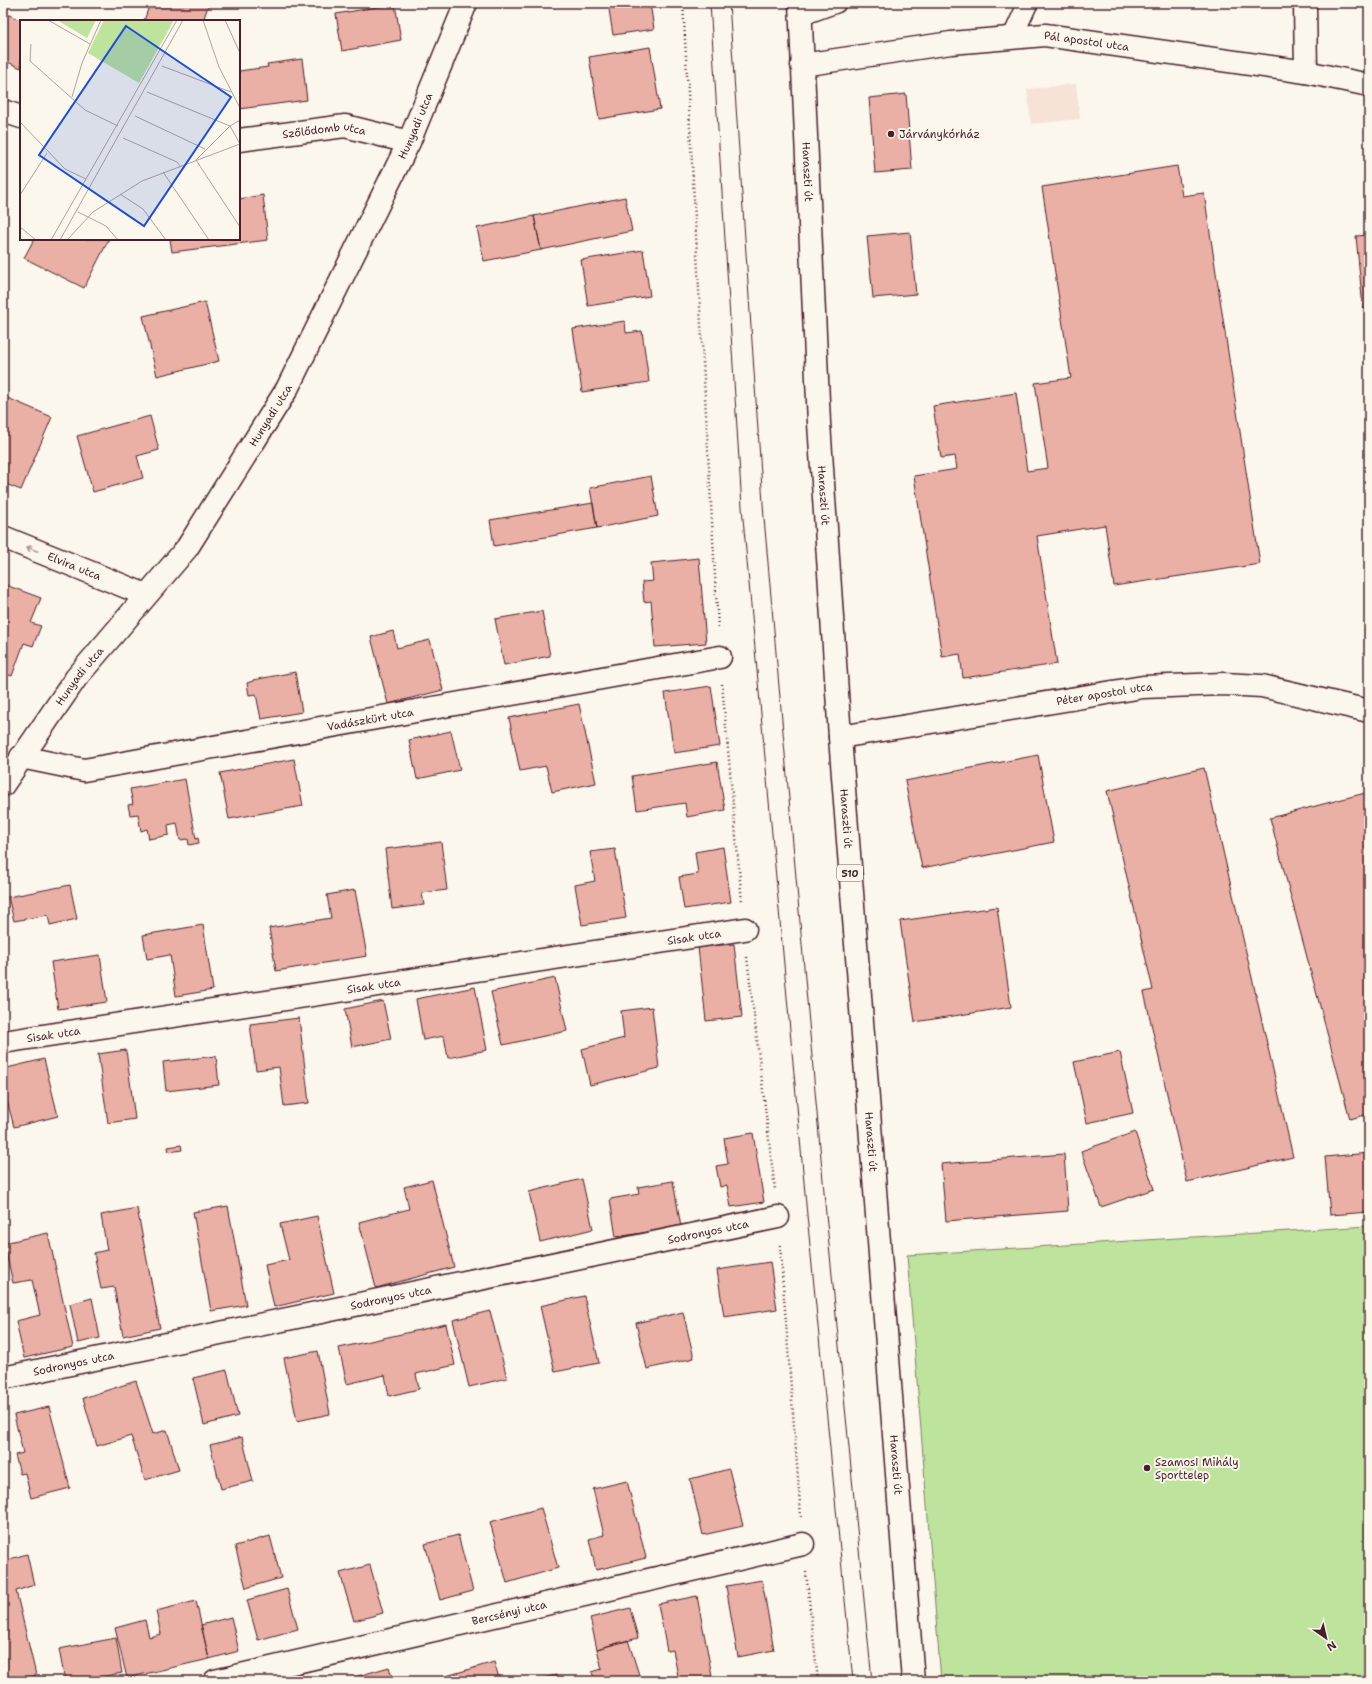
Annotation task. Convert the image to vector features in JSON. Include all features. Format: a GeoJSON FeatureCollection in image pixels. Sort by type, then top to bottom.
{"type":"FeatureCollection","features":[{"type":"Feature","properties":{"kind":"street","name":"Hunyadi utca"},"geometry":{"type":"LineString","coordinates":[[3,785],[76,678],[187,548],[287,389],[409,142],[466,3]]}},
{"type":"Feature","properties":{"kind":"street"},"geometry":{"type":"LineString","coordinates":[[1305,3],[1306,72]]}},
{"type":"Feature","properties":{"kind":"street","name":"Haraszti út"},"geometry":{"type":"LineString","coordinates":[[800,10],[819,423],[840,737],[913,1681]]}},
{"type":"Feature","properties":{"kind":"street","name":"Pál apostol utca"},"geometry":{"type":"LineString","coordinates":[[802,64],[951,43],[1045,35],[1306,72],[1369,85]]}},
{"type":"Feature","properties":{"kind":"street"},"geometry":{"type":"LineString","coordinates":[[3,111],[20,116]]}},
{"type":"Feature","properties":{"kind":"street","name":"Szőlődomb utca"},"geometry":{"type":"LineString","coordinates":[[240,140],[345,126],[409,142]]}},
{"type":"Feature","properties":{"kind":"street","name":"Elvira utca"},"geometry":{"type":"LineString","coordinates":[[3,537],[146,595]]}},
{"type":"Feature","properties":{"kind":"street","name":"Vadászkürt utca"},"geometry":{"type":"LineString","coordinates":[[21,757],[84,770],[720,657]]}},
{"type":"Feature","properties":{"kind":"street","name":"Péter apostol utca"},"geometry":{"type":"LineString","coordinates":[[840,737],[1144,687],[1223,684],[1262,686],[1369,711]]}},
{"type":"Feature","properties":{"kind":"street","name":"Sisak utca"},"geometry":{"type":"LineString","coordinates":[[3,1042],[744,929]]}},
{"type":"Feature","properties":{"kind":"street","name":"Sodronyos utca"},"geometry":{"type":"LineString","coordinates":[[3,1378],[778,1217]]}},
{"type":"Feature","properties":{"kind":"street","name":"Bercsényi utca"},"geometry":{"type":"LineString","coordinates":[[215,1681],[803,1544]]}},
{"type":"Feature","properties":{"kind":"lane"},"geometry":{"type":"LineString","coordinates":[[800,10],[836,3]]}},
{"type":"Feature","properties":{"kind":"lane"},"geometry":{"type":"LineString","coordinates":[[1012,38],[1028,3]]}},
{"type":"Feature","properties":{"kind":"path"},"geometry":{"type":"LineString","coordinates":[[683,3],[720,657],[744,929],[778,1217],[803,1544],[818,1681]]}},
{"type":"Feature","properties":{"kind":"shaded area"},"geometry":{"type":"Polygon","coordinates":[[[1076,84],[1080,119],[1031,124],[1027,89],[1076,84]]]}},
{"type":"Feature","properties":{"kind":"green space","name":"Szamosi Mihály Sporttelep"},"geometry":{"type":"Polygon","coordinates":[[[1369,1226],[1369,1681],[941,1681],[907,1255],[1369,1226]]]}},
{"type":"Feature","properties":{"kind":"building"},"geometry":{"type":"Polygon","coordinates":[[[150,3],[209,3],[203,20],[144,20],[150,3]]]}},
{"type":"Feature","properties":{"kind":"building"},"geometry":{"type":"Polygon","coordinates":[[[264,3],[285,3],[265,7],[264,3]]]}},
{"type":"Feature","properties":{"kind":"building"},"geometry":{"type":"Polygon","coordinates":[[[608,3],[650,3],[654,29],[613,35],[608,3]]]}},
{"type":"Feature","properties":{"kind":"building"},"geometry":{"type":"Polygon","coordinates":[[[395,4],[401,40],[342,51],[336,14],[395,4]]]}},
{"type":"Feature","properties":{"kind":"building"},"geometry":{"type":"Polygon","coordinates":[[[7,14],[20,20],[20,68],[3,60],[3,24],[7,14]]]}},
{"type":"Feature","properties":{"kind":"building"},"geometry":{"type":"Polygon","coordinates":[[[650,47],[660,109],[599,119],[589,57],[650,47]]]}},
{"type":"Feature","properties":{"kind":"building"},"geometry":{"type":"Polygon","coordinates":[[[302,59],[307,100],[240,109],[240,71],[268,67],[267,64],[302,59]]]}},
{"type":"Feature","properties":{"kind":"building","name":"Járványkórház"},"geometry":{"type":"Polygon","coordinates":[[[906,94],[912,170],[875,173],[869,98],[906,94]]]}},
{"type":"Feature","properties":{"kind":"building"},"geometry":{"type":"Polygon","coordinates":[[[1177,166],[1182,196],[1204,193],[1260,564],[1114,586],[1105,525],[1037,536],[1057,664],[963,678],[960,654],[942,657],[914,476],[957,469],[955,456],[941,458],[933,406],[1016,393],[1027,471],[1048,468],[1035,383],[1071,378],[1042,187],[1177,166]]]}},
{"type":"Feature","properties":{"kind":"building"},"geometry":{"type":"Polygon","coordinates":[[[263,195],[268,240],[172,252],[170,240],[240,240],[240,199],[263,195]]]}},
{"type":"Feature","properties":{"kind":"building"},"geometry":{"type":"Polygon","coordinates":[[[625,197],[632,231],[541,250],[534,216],[625,197]]]}},
{"type":"Feature","properties":{"kind":"building"},"geometry":{"type":"Polygon","coordinates":[[[534,216],[541,250],[484,261],[477,228],[534,216]]]}},
{"type":"Feature","properties":{"kind":"building"},"geometry":{"type":"Polygon","coordinates":[[[910,232],[916,294],[873,298],[867,236],[910,232]]]}},
{"type":"Feature","properties":{"kind":"building"},"geometry":{"type":"Polygon","coordinates":[[[1369,235],[1369,308],[1363,308],[1356,236],[1369,235]]]}},
{"type":"Feature","properties":{"kind":"building"},"geometry":{"type":"Polygon","coordinates":[[[33,240],[108,240],[84,288],[24,258],[33,240]]]}},
{"type":"Feature","properties":{"kind":"building"},"geometry":{"type":"Polygon","coordinates":[[[643,250],[650,296],[588,306],[581,260],[643,250]]]}},
{"type":"Feature","properties":{"kind":"building"},"geometry":{"type":"Polygon","coordinates":[[[205,302],[219,361],[157,376],[143,316],[205,302]]]}},
{"type":"Feature","properties":{"kind":"building"},"geometry":{"type":"Polygon","coordinates":[[[625,321],[626,333],[642,331],[649,382],[582,392],[573,329],[625,321]]]}},
{"type":"Feature","properties":{"kind":"building"},"geometry":{"type":"Polygon","coordinates":[[[3,396],[52,417],[21,490],[3,483],[3,396]]]}},
{"type":"Feature","properties":{"kind":"building"},"geometry":{"type":"Polygon","coordinates":[[[150,416],[159,450],[137,456],[143,478],[93,492],[77,436],[150,416]]]}},
{"type":"Feature","properties":{"kind":"building"},"geometry":{"type":"Polygon","coordinates":[[[651,476],[658,516],[597,528],[590,488],[651,476]]]}},
{"type":"Feature","properties":{"kind":"building"},"geometry":{"type":"Polygon","coordinates":[[[593,503],[597,528],[494,546],[490,520],[593,503]]]}},
{"type":"Feature","properties":{"kind":"building"},"geometry":{"type":"Polygon","coordinates":[[[699,558],[706,643],[655,647],[651,601],[644,602],[642,582],[653,581],[651,563],[699,558]]]}},
{"type":"Feature","properties":{"kind":"building"},"geometry":{"type":"Polygon","coordinates":[[[3,584],[41,598],[31,623],[41,626],[33,646],[24,643],[12,676],[3,673],[3,584]]]}},
{"type":"Feature","properties":{"kind":"building"},"geometry":{"type":"Polygon","coordinates":[[[542,611],[550,656],[504,665],[495,619],[542,611]]]}},
{"type":"Feature","properties":{"kind":"building"},"geometry":{"type":"Polygon","coordinates":[[[393,631],[397,648],[430,640],[443,690],[388,704],[371,637],[393,631]]]}},
{"type":"Feature","properties":{"kind":"building"},"geometry":{"type":"Polygon","coordinates":[[[295,672],[302,712],[261,719],[256,694],[249,695],[247,683],[253,680],[295,672]]]}},
{"type":"Feature","properties":{"kind":"building"},"geometry":{"type":"Polygon","coordinates":[[[711,686],[720,746],[674,753],[665,693],[711,686]]]}},
{"type":"Feature","properties":{"kind":"building"},"geometry":{"type":"Polygon","coordinates":[[[579,704],[596,783],[552,792],[546,766],[520,771],[509,718],[579,704]]]}},
{"type":"Feature","properties":{"kind":"building"},"geometry":{"type":"Polygon","coordinates":[[[451,731],[460,770],[417,779],[409,740],[451,731]]]}},
{"type":"Feature","properties":{"kind":"building"},"geometry":{"type":"Polygon","coordinates":[[[1038,755],[1054,842],[922,868],[905,781],[1038,755]]]}},
{"type":"Feature","properties":{"kind":"building"},"geometry":{"type":"Polygon","coordinates":[[[294,759],[303,806],[229,819],[220,773],[294,759]]]}},
{"type":"Feature","properties":{"kind":"building"},"geometry":{"type":"Polygon","coordinates":[[[717,762],[725,810],[687,817],[685,803],[637,810],[632,776],[717,762]]]}},
{"type":"Feature","properties":{"kind":"building"},"geometry":{"type":"Polygon","coordinates":[[[1204,768],[1293,1157],[1187,1182],[1144,992],[1153,990],[1107,791],[1204,768]]]}},
{"type":"Feature","properties":{"kind":"building"},"geometry":{"type":"Polygon","coordinates":[[[185,779],[196,839],[198,838],[199,843],[189,845],[188,839],[180,840],[177,823],[168,825],[169,835],[149,839],[147,829],[141,831],[138,814],[130,815],[128,805],[133,804],[130,789],[185,779]]]}},
{"type":"Feature","properties":{"kind":"building"},"geometry":{"type":"Polygon","coordinates":[[[1369,792],[1369,1114],[1350,1119],[1270,818],[1369,792]]]}},
{"type":"Feature","properties":{"kind":"building"},"geometry":{"type":"Polygon","coordinates":[[[441,842],[447,890],[422,893],[424,905],[392,909],[385,849],[441,842]]]}},
{"type":"Feature","properties":{"kind":"building"},"geometry":{"type":"Polygon","coordinates":[[[723,847],[731,902],[684,909],[679,877],[698,874],[695,852],[723,847]]]}},
{"type":"Feature","properties":{"kind":"building"},"geometry":{"type":"Polygon","coordinates":[[[615,849],[626,918],[582,925],[575,885],[595,881],[590,852],[615,849]]]}},
{"type":"Feature","properties":{"kind":"building"},"geometry":{"type":"Polygon","coordinates":[[[70,885],[77,919],[50,925],[48,915],[14,921],[8,897],[70,885]]]}},
{"type":"Feature","properties":{"kind":"building"},"geometry":{"type":"Polygon","coordinates":[[[355,890],[367,956],[276,971],[269,928],[331,918],[327,895],[355,890]]]}},
{"type":"Feature","properties":{"kind":"building"},"geometry":{"type":"Polygon","coordinates":[[[997,907],[1011,1007],[915,1022],[900,921],[997,907]]]}},
{"type":"Feature","properties":{"kind":"building"},"geometry":{"type":"Polygon","coordinates":[[[203,925],[213,990],[176,996],[170,955],[147,959],[143,935],[203,925]]]}},
{"type":"Feature","properties":{"kind":"building"},"geometry":{"type":"Polygon","coordinates":[[[734,944],[742,1017],[706,1021],[698,947],[734,944]]]}},
{"type":"Feature","properties":{"kind":"building"},"geometry":{"type":"Polygon","coordinates":[[[100,955],[107,1002],[58,1009],[51,962],[100,955]]]}},
{"type":"Feature","properties":{"kind":"building"},"geometry":{"type":"Polygon","coordinates":[[[555,978],[567,1031],[503,1045],[491,992],[555,978]]]}},
{"type":"Feature","properties":{"kind":"building"},"geometry":{"type":"Polygon","coordinates":[[[475,987],[487,1050],[448,1058],[444,1036],[423,1040],[416,999],[475,987]]]}},
{"type":"Feature","properties":{"kind":"building"},"geometry":{"type":"Polygon","coordinates":[[[383,1001],[391,1039],[352,1047],[345,1009],[383,1001]]]}},
{"type":"Feature","properties":{"kind":"building"},"geometry":{"type":"Polygon","coordinates":[[[652,1007],[659,1068],[590,1085],[582,1049],[624,1038],[621,1011],[652,1007]]]}},
{"type":"Feature","properties":{"kind":"building"},"geometry":{"type":"Polygon","coordinates":[[[299,1018],[309,1103],[284,1106],[279,1067],[256,1070],[250,1024],[299,1018]]]}},
{"type":"Feature","properties":{"kind":"building"},"geometry":{"type":"Polygon","coordinates":[[[126,1050],[135,1119],[108,1123],[98,1054],[126,1050]]]}},
{"type":"Feature","properties":{"kind":"building"},"geometry":{"type":"Polygon","coordinates":[[[1120,1052],[1133,1113],[1087,1123],[1074,1062],[1120,1052]]]}},
{"type":"Feature","properties":{"kind":"building"},"geometry":{"type":"Polygon","coordinates":[[[216,1056],[219,1085],[166,1091],[163,1062],[216,1056]]]}},
{"type":"Feature","properties":{"kind":"building"},"geometry":{"type":"Polygon","coordinates":[[[44,1059],[58,1116],[14,1127],[3,1085],[3,1069],[44,1059]]]}},
{"type":"Feature","properties":{"kind":"building"},"geometry":{"type":"Polygon","coordinates":[[[1135,1132],[1154,1189],[1101,1207],[1081,1151],[1135,1132]]]}},
{"type":"Feature","properties":{"kind":"building"},"geometry":{"type":"Polygon","coordinates":[[[753,1133],[764,1202],[731,1207],[727,1185],[720,1187],[716,1166],[728,1164],[724,1138],[753,1133]]]}},
{"type":"Feature","properties":{"kind":"building"},"geometry":{"type":"Polygon","coordinates":[[[181,1145],[182,1150],[169,1152],[168,1147],[181,1145]]]}},
{"type":"Feature","properties":{"kind":"building"},"geometry":{"type":"Polygon","coordinates":[[[1369,1153],[1369,1212],[1330,1215],[1325,1157],[1369,1153]]]}},
{"type":"Feature","properties":{"kind":"building"},"geometry":{"type":"Polygon","coordinates":[[[1064,1154],[1068,1211],[946,1221],[941,1164],[1064,1154]]]}},
{"type":"Feature","properties":{"kind":"building"},"geometry":{"type":"Polygon","coordinates":[[[582,1179],[593,1229],[540,1242],[529,1192],[582,1179]]]}},
{"type":"Feature","properties":{"kind":"building"},"geometry":{"type":"Polygon","coordinates":[[[432,1180],[454,1267],[376,1288],[359,1222],[409,1209],[404,1187],[432,1180]]]}},
{"type":"Feature","properties":{"kind":"building"},"geometry":{"type":"Polygon","coordinates":[[[673,1181],[681,1227],[616,1237],[610,1199],[639,1194],[638,1187],[673,1181]]]}},
{"type":"Feature","properties":{"kind":"building"},"geometry":{"type":"Polygon","coordinates":[[[228,1206],[246,1305],[211,1311],[193,1212],[228,1206]]]}},
{"type":"Feature","properties":{"kind":"building"},"geometry":{"type":"Polygon","coordinates":[[[137,1208],[160,1328],[123,1336],[114,1287],[101,1289],[94,1253],[107,1250],[101,1215],[137,1208]]]}},
{"type":"Feature","properties":{"kind":"building"},"geometry":{"type":"Polygon","coordinates":[[[317,1216],[334,1293],[274,1307],[265,1265],[289,1260],[280,1224],[317,1216]]]}},
{"type":"Feature","properties":{"kind":"building"},"geometry":{"type":"Polygon","coordinates":[[[48,1233],[73,1347],[24,1358],[16,1321],[40,1315],[32,1280],[13,1283],[4,1243],[48,1233]]]}},
{"type":"Feature","properties":{"kind":"building"},"geometry":{"type":"Polygon","coordinates":[[[770,1262],[777,1309],[724,1317],[717,1270],[770,1262]]]}},
{"type":"Feature","properties":{"kind":"building"},"geometry":{"type":"Polygon","coordinates":[[[584,1296],[599,1363],[555,1372],[540,1306],[584,1296]]]}},
{"type":"Feature","properties":{"kind":"building"},"geometry":{"type":"Polygon","coordinates":[[[92,1298],[100,1338],[78,1343],[70,1304],[92,1298]]]}},
{"type":"Feature","properties":{"kind":"building"},"geometry":{"type":"Polygon","coordinates":[[[490,1311],[507,1378],[469,1387],[453,1320],[490,1311]]]}},
{"type":"Feature","properties":{"kind":"building"},"geometry":{"type":"Polygon","coordinates":[[[683,1312],[694,1358],[647,1369],[636,1323],[683,1312]]]}},
{"type":"Feature","properties":{"kind":"building"},"geometry":{"type":"Polygon","coordinates":[[[446,1324],[455,1365],[416,1374],[419,1389],[389,1396],[385,1375],[347,1384],[339,1348],[446,1324]]]}},
{"type":"Feature","properties":{"kind":"building"},"geometry":{"type":"Polygon","coordinates":[[[318,1351],[330,1414],[297,1421],[284,1358],[318,1351]]]}},
{"type":"Feature","properties":{"kind":"building"},"geometry":{"type":"Polygon","coordinates":[[[227,1370],[238,1416],[204,1425],[193,1378],[227,1370]]]}},
{"type":"Feature","properties":{"kind":"building"},"geometry":{"type":"Polygon","coordinates":[[[136,1381],[153,1434],[167,1430],[179,1470],[145,1480],[131,1436],[97,1446],[83,1398],[136,1381]]]}},
{"type":"Feature","properties":{"kind":"building"},"geometry":{"type":"Polygon","coordinates":[[[49,1407],[70,1488],[31,1498],[25,1473],[20,1474],[15,1455],[23,1453],[14,1415],[49,1407]]]}},
{"type":"Feature","properties":{"kind":"building"},"geometry":{"type":"Polygon","coordinates":[[[242,1437],[253,1481],[221,1489],[210,1445],[242,1437]]]}},
{"type":"Feature","properties":{"kind":"building"},"geometry":{"type":"Polygon","coordinates":[[[729,1469],[743,1526],[703,1535],[690,1479],[729,1469]]]}},
{"type":"Feature","properties":{"kind":"building"},"geometry":{"type":"Polygon","coordinates":[[[627,1481],[646,1558],[596,1570],[589,1539],[604,1535],[593,1489],[627,1481]]]}},
{"type":"Feature","properties":{"kind":"building"},"geometry":{"type":"Polygon","coordinates":[[[541,1508],[558,1568],[507,1583],[490,1522],[541,1508]]]}},
{"type":"Feature","properties":{"kind":"building"},"geometry":{"type":"Polygon","coordinates":[[[458,1535],[473,1591],[440,1600],[425,1544],[458,1535]]]}},
{"type":"Feature","properties":{"kind":"building"},"geometry":{"type":"Polygon","coordinates":[[[270,1536],[281,1578],[246,1588],[235,1546],[270,1536]]]}},
{"type":"Feature","properties":{"kind":"building"},"geometry":{"type":"Polygon","coordinates":[[[27,1554],[34,1585],[16,1591],[36,1675],[15,1681],[3,1681],[3,1561],[27,1554]]]}},
{"type":"Feature","properties":{"kind":"building"},"geometry":{"type":"Polygon","coordinates":[[[370,1565],[383,1613],[354,1621],[340,1573],[370,1565]]]}},
{"type":"Feature","properties":{"kind":"building"},"geometry":{"type":"Polygon","coordinates":[[[762,1580],[774,1650],[738,1657],[726,1586],[762,1580]]]}},
{"type":"Feature","properties":{"kind":"building"},"geometry":{"type":"Polygon","coordinates":[[[287,1589],[298,1629],[258,1640],[247,1600],[287,1589]]]}},
{"type":"Feature","properties":{"kind":"building"},"geometry":{"type":"Polygon","coordinates":[[[697,1596],[713,1681],[679,1681],[673,1650],[667,1651],[658,1604],[697,1596]]]}},
{"type":"Feature","properties":{"kind":"building"},"geometry":{"type":"Polygon","coordinates":[[[196,1601],[209,1659],[127,1678],[115,1628],[145,1620],[149,1637],[161,1634],[156,1611],[196,1601]]]}},
{"type":"Feature","properties":{"kind":"building"},"geometry":{"type":"Polygon","coordinates":[[[630,1608],[638,1638],[597,1649],[590,1618],[630,1608]]]}},
{"type":"Feature","properties":{"kind":"building"},"geometry":{"type":"Polygon","coordinates":[[[231,1617],[239,1651],[209,1659],[201,1625],[231,1617]]]}},
{"type":"Feature","properties":{"kind":"building"},"geometry":{"type":"Polygon","coordinates":[[[116,1638],[122,1673],[78,1681],[65,1681],[59,1649],[116,1638]]]}},
{"type":"Feature","properties":{"kind":"building"},"geometry":{"type":"Polygon","coordinates":[[[628,1640],[641,1681],[595,1681],[592,1672],[602,1669],[597,1649],[628,1640]]]}},
{"type":"Feature","properties":{"kind":"building"},"geometry":{"type":"Polygon","coordinates":[[[494,1662],[500,1681],[444,1681],[443,1677],[494,1662]]]}},
{"type":"Feature","properties":{"kind":"building"},"geometry":{"type":"Polygon","coordinates":[[[389,1667],[393,1681],[341,1681],[389,1667]]]}},
{"type":"Feature","properties":{"kind":"building"},"geometry":{"type":"Polygon","coordinates":[[[556,1675],[557,1681],[532,1681],[556,1675]]]}},
{"type":"Feature","properties":{"kind":"tram line"},"geometry":{"type":"LineString","coordinates":[[710,3],[742,507],[807,1215],[853,1681]]}},
{"type":"Feature","properties":{"kind":"tram line"},"geometry":{"type":"LineString","coordinates":[[729,3],[764,518],[826,1214],[872,1681]]}},
{"type":"Feature","properties":{"kind":"place","name":"Járványkórház"},"geometry":{"type":"Point","coordinates":[891,134]}},
{"type":"Feature","properties":{"kind":"place","name":"Szamosi Mihály Sporttelep"},"geometry":{"type":"Point","coordinates":[1147,1468]}}]}
